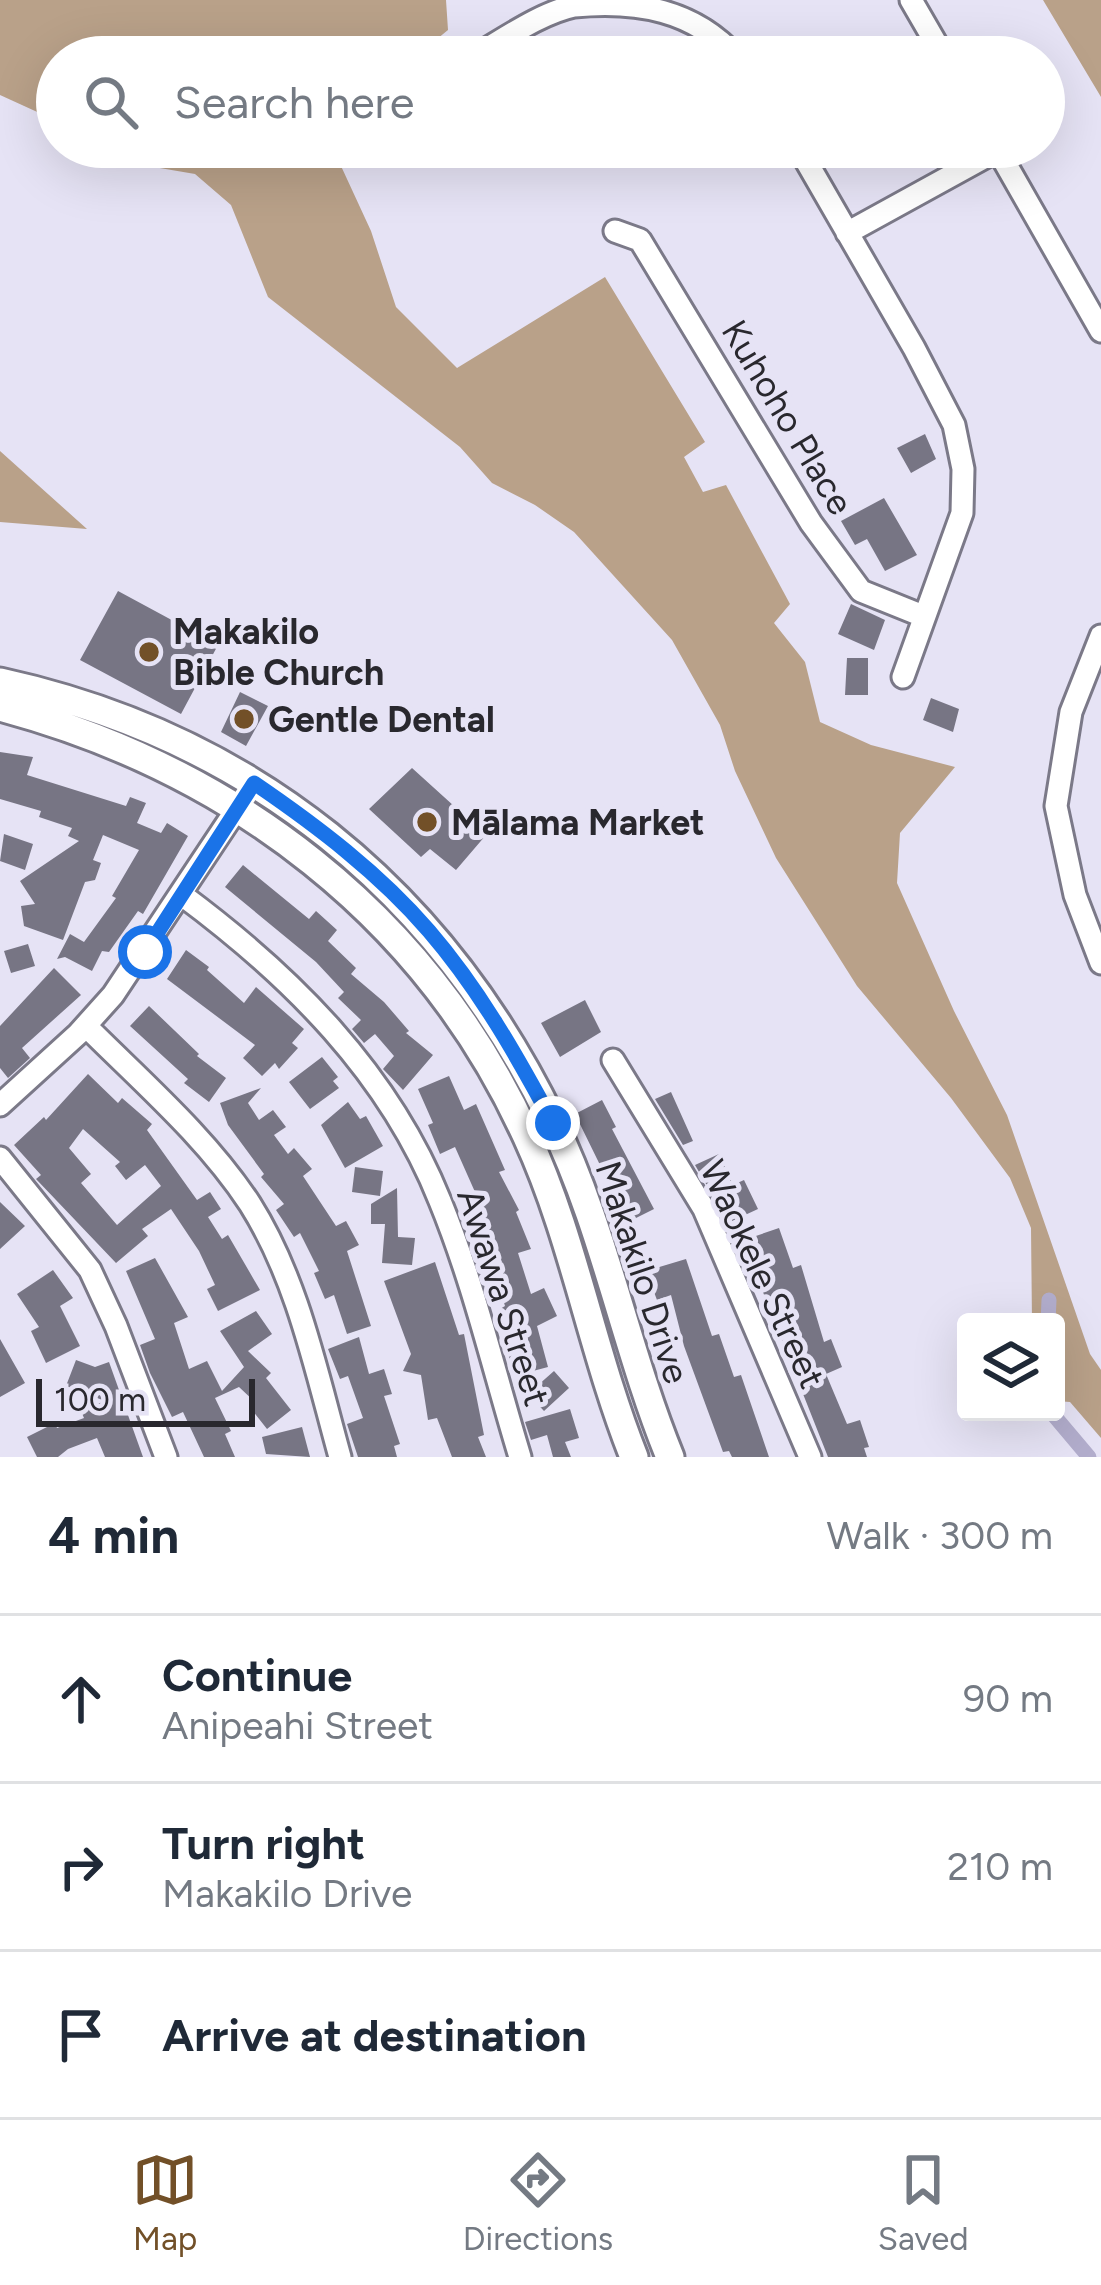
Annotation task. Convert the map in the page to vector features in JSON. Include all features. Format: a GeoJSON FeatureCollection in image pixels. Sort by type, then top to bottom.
{"type":"FeatureCollection","features":[{"type":"Feature","properties":{"kind":"main road","name":"Makakilo Drive"},"geometry":{"type":"LineString","coordinates":[[0,682],[74,698],[162,731],[247,795],[373,914],[433,982],[484,1057],[527,1137],[560,1221],[608,1393],[634,1457]]}},
{"type":"Feature","properties":{"kind":"main road","name":"Makakilo Drive"},"geometry":{"type":"LineString","coordinates":[[0,707],[65,724],[247,795],[322,830],[416,917],[455,963],[508,1040],[553,1123],[588,1210],[641,1386],[670,1457]]}},
{"type":"Feature","properties":{"kind":"street"},"geometry":{"type":"LineString","coordinates":[[910,0],[931,36]]}},
{"type":"Feature","properties":{"kind":"street"},"geometry":{"type":"LineString","coordinates":[[513,36],[572,6],[649,2],[717,36]]}},
{"type":"Feature","properties":{"kind":"street"},"geometry":{"type":"LineString","coordinates":[[810,168],[953,424],[963,469],[962,513],[903,677]]}},
{"type":"Feature","properties":{"kind":"street"},"geometry":{"type":"LineString","coordinates":[[847,233],[962,168]]}},
{"type":"Feature","properties":{"kind":"street"},"geometry":{"type":"LineString","coordinates":[[1008,168],[1101,332]]}},
{"type":"Feature","properties":{"kind":"street","name":"Kuhoho Place"},"geometry":{"type":"LineString","coordinates":[[615,231],[640,240],[811,523],[861,591],[923,616]]}},
{"type":"Feature","properties":{"kind":"street"},"geometry":{"type":"LineString","coordinates":[[1101,636],[1072,712],[1056,806],[1075,895],[1101,963]]}},
{"type":"Feature","properties":{"kind":"street"},"geometry":{"type":"LineString","coordinates":[[0,1105],[86,1026],[145,952],[247,795]]}},
{"type":"Feature","properties":{"kind":"street","name":"Awawa Street"},"geometry":{"type":"LineString","coordinates":[[182,895],[245,941],[304,996],[357,1057],[402,1124],[439,1196],[467,1272],[520,1457]]}},
{"type":"Feature","properties":{"kind":"street"},"geometry":{"type":"LineString","coordinates":[[86,1026],[196,1138],[249,1204],[288,1279],[340,1457]]}},
{"type":"Feature","properties":{"kind":"street","name":"Waokele Street"},"geometry":{"type":"LineString","coordinates":[[613,1060],[704,1209],[810,1457]]}},
{"type":"Feature","properties":{"kind":"street"},"geometry":{"type":"LineString","coordinates":[[0,1158],[89,1270],[116,1326],[166,1457]]}},
{"type":"Feature","properties":{"kind":"shaded area"},"geometry":{"type":"Polygon","coordinates":[[[0,0],[446,0],[448,30],[441,36],[36,36],[36,111],[0,95],[0,0]]]}},
{"type":"Feature","properties":{"kind":"shaded area"},"geometry":{"type":"Polygon","coordinates":[[[1043,0],[1101,0],[1101,97],[1065,36],[1043,0]]]}},
{"type":"Feature","properties":{"kind":"shaded area"},"geometry":{"type":"Polygon","coordinates":[[[160,168],[342,168],[371,231],[396,307],[457,368],[605,277],[705,442],[684,457],[703,492],[726,485],[790,604],[774,623],[805,662],[820,722],[871,745],[955,767],[900,833],[897,883],[1007,1115],[1090,1354],[1101,1370],[1101,1438],[1065,1402],[1065,1313],[1032,1313],[1031,1228],[1010,1178],[951,1098],[857,986],[776,858],[735,771],[720,725],[672,640],[574,532],[492,483],[460,447],[268,297],[231,205],[195,174],[160,168]]]}},
{"type":"Feature","properties":{"kind":"shaded area"},"geometry":{"type":"Polygon","coordinates":[[[0,451],[87,529],[0,522],[0,451]]]}},
{"type":"Feature","properties":{"kind":"building"},"geometry":{"type":"Polygon","coordinates":[[[925,434],[936,459],[911,473],[897,448],[925,434]]]}},
{"type":"Feature","properties":{"kind":"building"},"geometry":{"type":"Polygon","coordinates":[[[884,498],[917,555],[885,571],[867,539],[855,545],[841,521],[884,498]]]}},
{"type":"Feature","properties":{"kind":"building","name":"Makakilo Bible Church"},"geometry":{"type":"Polygon","coordinates":[[[118,591],[218,645],[181,714],[80,660],[118,591]]]}},
{"type":"Feature","properties":{"kind":"building"},"geometry":{"type":"Polygon","coordinates":[[[851,604],[885,620],[874,650],[838,634],[851,604]]]}},
{"type":"Feature","properties":{"kind":"building"},"geometry":{"type":"Polygon","coordinates":[[[847,658],[868,658],[868,695],[845,695],[847,658]]]}},
{"type":"Feature","properties":{"kind":"building","name":"Gentle Dental"},"geometry":{"type":"Polygon","coordinates":[[[240,692],[268,706],[246,746],[221,732],[240,692]]]}},
{"type":"Feature","properties":{"kind":"building"},"geometry":{"type":"Polygon","coordinates":[[[931,698],[959,709],[953,732],[923,720],[931,698]]]}},
{"type":"Feature","properties":{"kind":"building"},"geometry":{"type":"Polygon","coordinates":[[[0,752],[33,757],[27,775],[126,806],[130,797],[146,803],[137,823],[161,833],[167,823],[188,836],[143,914],[138,911],[109,952],[102,951],[92,971],[65,957],[57,959],[70,934],[84,942],[116,898],[112,896],[139,850],[103,835],[93,860],[101,863],[95,880],[85,882],[63,940],[24,926],[21,906],[35,904],[20,881],[79,841],[68,836],[72,828],[39,817],[41,811],[0,799],[0,752]]]}},
{"type":"Feature","properties":{"kind":"building","name":"Mālama Market"},"geometry":{"type":"Polygon","coordinates":[[[412,768],[486,835],[456,870],[430,849],[421,857],[369,809],[412,768]]]}},
{"type":"Feature","properties":{"kind":"building"},"geometry":{"type":"Polygon","coordinates":[[[4,834],[33,844],[25,870],[0,861],[4,834]]]}},
{"type":"Feature","properties":{"kind":"building"},"geometry":{"type":"Polygon","coordinates":[[[243,865],[309,919],[316,911],[337,930],[328,941],[356,968],[351,974],[433,1055],[403,1090],[383,1069],[394,1056],[375,1034],[364,1043],[352,1029],[361,1020],[338,998],[344,992],[316,962],[225,887],[243,865]]]}},
{"type":"Feature","properties":{"kind":"building"},"geometry":{"type":"Polygon","coordinates":[[[28,944],[35,966],[11,973],[4,951],[28,944]]]}},
{"type":"Feature","properties":{"kind":"building"},"geometry":{"type":"Polygon","coordinates":[[[186,950],[244,1003],[256,987],[304,1029],[292,1043],[298,1048],[279,1069],[275,1063],[262,1076],[243,1058],[255,1045],[167,979],[186,950]]]}},
{"type":"Feature","properties":{"kind":"building"},"geometry":{"type":"Polygon","coordinates":[[[54,968],[81,995],[22,1048],[30,1058],[8,1078],[0,1068],[0,1026],[54,968]]]}},
{"type":"Feature","properties":{"kind":"building"},"geometry":{"type":"Polygon","coordinates":[[[585,1000],[601,1032],[560,1057],[541,1023],[585,1000]]]}},
{"type":"Feature","properties":{"kind":"building"},"geometry":{"type":"Polygon","coordinates":[[[149,1006],[197,1056],[226,1078],[209,1102],[184,1083],[188,1079],[130,1026],[149,1006]]]}},
{"type":"Feature","properties":{"kind":"building"},"geometry":{"type":"Polygon","coordinates":[[[322,1057],[338,1077],[333,1081],[339,1088],[310,1109],[289,1082],[322,1057]]]}},
{"type":"Feature","properties":{"kind":"building"},"geometry":{"type":"Polygon","coordinates":[[[88,1074],[118,1103],[122,1098],[152,1124],[147,1130],[197,1200],[210,1192],[221,1209],[208,1217],[222,1239],[228,1235],[260,1290],[218,1311],[207,1289],[215,1285],[171,1209],[142,1229],[148,1236],[116,1263],[36,1179],[41,1175],[14,1145],[44,1117],[46,1120],[88,1074]],[[83,1129],[69,1148],[91,1174],[81,1183],[117,1225],[161,1186],[145,1165],[126,1180],[115,1166],[120,1162],[83,1129]]]}},
{"type":"Feature","properties":{"kind":"building"},"geometry":{"type":"Polygon","coordinates":[[[449,1076],[464,1110],[476,1104],[505,1170],[499,1172],[519,1210],[531,1249],[518,1253],[531,1294],[544,1288],[557,1316],[537,1326],[548,1367],[514,1376],[506,1345],[524,1340],[513,1316],[505,1320],[500,1309],[505,1306],[493,1265],[502,1262],[492,1237],[487,1239],[465,1197],[475,1192],[455,1147],[440,1154],[428,1125],[433,1123],[418,1089],[449,1076]]]}},
{"type":"Feature","properties":{"kind":"building"},"geometry":{"type":"Polygon","coordinates":[[[261,1088],[248,1103],[259,1120],[273,1110],[286,1127],[274,1135],[288,1154],[294,1148],[312,1169],[303,1176],[336,1226],[346,1221],[359,1245],[347,1251],[371,1326],[347,1334],[334,1295],[325,1299],[314,1273],[319,1271],[300,1233],[294,1237],[276,1210],[284,1204],[228,1125],[220,1103],[261,1088]]]}},
{"type":"Feature","properties":{"kind":"building"},"geometry":{"type":"Polygon","coordinates":[[[671,1092],[693,1141],[683,1145],[655,1099],[671,1092]]]}},
{"type":"Feature","properties":{"kind":"building"},"geometry":{"type":"Polygon","coordinates":[[[602,1100],[654,1209],[628,1222],[575,1114],[602,1100]]]}},
{"type":"Feature","properties":{"kind":"building"},"geometry":{"type":"Polygon","coordinates":[[[348,1102],[360,1119],[366,1116],[383,1146],[345,1168],[321,1125],[348,1102]]]}},
{"type":"Feature","properties":{"kind":"building"},"geometry":{"type":"Polygon","coordinates":[[[719,1154],[733,1185],[744,1180],[758,1209],[732,1221],[716,1186],[709,1189],[695,1165],[719,1154]]]}},
{"type":"Feature","properties":{"kind":"building"},"geometry":{"type":"Polygon","coordinates":[[[355,1167],[383,1171],[380,1196],[352,1192],[355,1167]]]}},
{"type":"Feature","properties":{"kind":"building"},"geometry":{"type":"Polygon","coordinates":[[[397,1188],[398,1237],[415,1238],[412,1265],[382,1263],[385,1224],[371,1224],[371,1204],[397,1188]]]}},
{"type":"Feature","properties":{"kind":"building"},"geometry":{"type":"Polygon","coordinates":[[[0,1202],[25,1226],[0,1249],[0,1202]]]}},
{"type":"Feature","properties":{"kind":"building"},"geometry":{"type":"Polygon","coordinates":[[[779,1228],[793,1268],[801,1265],[824,1342],[831,1339],[842,1367],[826,1374],[847,1424],[860,1420],[869,1447],[864,1448],[867,1457],[828,1457],[767,1303],[744,1240],[779,1228]]]}},
{"type":"Feature","properties":{"kind":"building"},"geometry":{"type":"Polygon","coordinates":[[[155,1258],[188,1317],[174,1323],[189,1369],[207,1361],[222,1391],[244,1367],[220,1331],[256,1311],[272,1334],[248,1351],[271,1373],[266,1378],[291,1410],[267,1429],[249,1406],[255,1402],[239,1387],[215,1398],[231,1431],[225,1434],[235,1457],[204,1457],[183,1412],[172,1417],[150,1373],[140,1345],[155,1339],[126,1271],[155,1258]]]}},
{"type":"Feature","properties":{"kind":"building"},"geometry":{"type":"Polygon","coordinates":[[[686,1259],[712,1336],[719,1334],[734,1377],[741,1375],[769,1457],[732,1457],[729,1451],[723,1452],[684,1346],[671,1295],[657,1300],[646,1271],[686,1259]]]}},
{"type":"Feature","properties":{"kind":"building"},"geometry":{"type":"Polygon","coordinates":[[[435,1262],[459,1335],[464,1334],[484,1435],[478,1437],[486,1457],[452,1457],[437,1418],[428,1420],[421,1375],[403,1371],[411,1354],[384,1281],[435,1262]]]}},
{"type":"Feature","properties":{"kind":"building"},"geometry":{"type":"Polygon","coordinates":[[[53,1270],[73,1298],[60,1306],[80,1346],[46,1363],[31,1331],[39,1327],[17,1294],[53,1270]]]}},
{"type":"Feature","properties":{"kind":"building"},"geometry":{"type":"Polygon","coordinates":[[[359,1337],[369,1374],[384,1369],[392,1394],[384,1396],[400,1444],[394,1446],[397,1457],[358,1457],[347,1424],[363,1418],[348,1376],[340,1379],[328,1349],[359,1337]]]}},
{"type":"Feature","properties":{"kind":"building"},"geometry":{"type":"Polygon","coordinates":[[[0,1339],[25,1383],[0,1397],[0,1339]]]}},
{"type":"Feature","properties":{"kind":"building"},"geometry":{"type":"Polygon","coordinates":[[[76,1360],[95,1367],[109,1362],[143,1457],[105,1457],[97,1438],[58,1457],[37,1457],[27,1437],[55,1423],[57,1428],[84,1418],[81,1411],[105,1401],[66,1386],[76,1360]]]}},
{"type":"Feature","properties":{"kind":"building"},"geometry":{"type":"Polygon","coordinates":[[[554,1371],[569,1388],[544,1411],[528,1394],[554,1371]]]}},
{"type":"Feature","properties":{"kind":"building"},"geometry":{"type":"Polygon","coordinates":[[[570,1409],[579,1438],[565,1442],[571,1457],[553,1457],[547,1435],[531,1440],[525,1422],[570,1409]]]}},
{"type":"Feature","properties":{"kind":"building"},"geometry":{"type":"Polygon","coordinates":[[[302,1427],[310,1457],[266,1454],[262,1437],[302,1427]]]}},
{"type":"Feature","properties":{"kind":"waterway"},"geometry":{"type":"LineString","coordinates":[[1048,1313],[1049,1300]]}},
{"type":"Feature","properties":{"kind":"waterway"},"geometry":{"type":"LineString","coordinates":[[1059,1421],[1089,1457]]}},
{"type":"Feature","properties":{"kind":"place","name":"Makakilo Bible Church"},"geometry":{"type":"Point","coordinates":[149,652]}},
{"type":"Feature","properties":{"kind":"place","name":"Gentle Dental"},"geometry":{"type":"Point","coordinates":[244,719]}},
{"type":"Feature","properties":{"kind":"place","name":"Mālama Market"},"geometry":{"type":"Point","coordinates":[427,822]}},
{"type":"Feature","properties":{"kind":"route"},"geometry":{"type":"LineString","coordinates":[[145,952],[254,783],[322,830],[428,929],[508,1040],[553,1123]]}}]}
